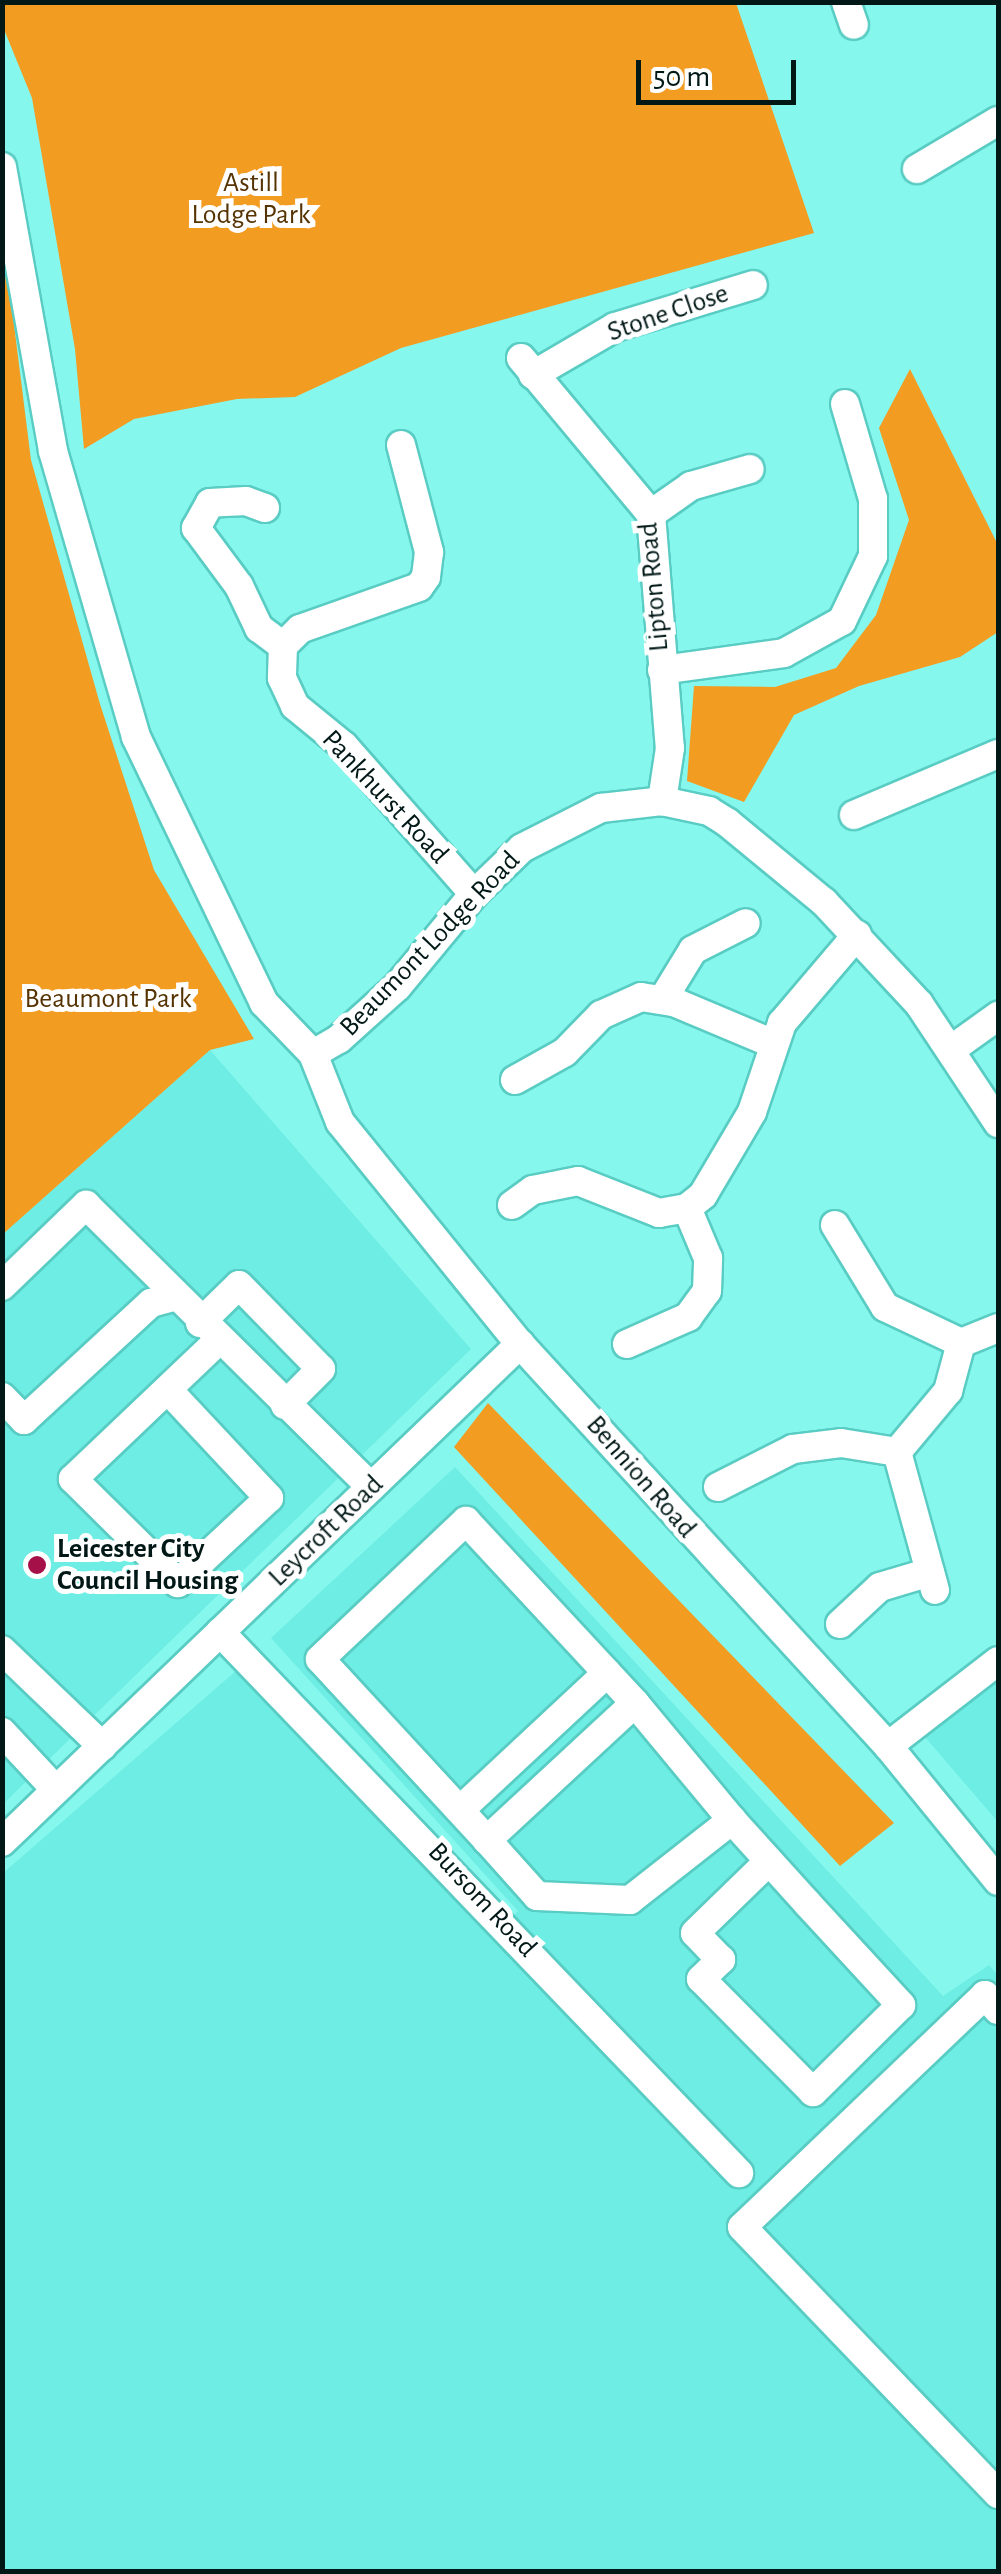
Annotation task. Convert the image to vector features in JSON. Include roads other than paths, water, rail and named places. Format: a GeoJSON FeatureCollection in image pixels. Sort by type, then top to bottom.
{"type":"FeatureCollection","features":[{"type":"Feature","properties":{"kind":"street"},"geometry":{"type":"LineString","coordinates":[[916,169],[998,121]]}},
{"type":"Feature","properties":{"kind":"street"},"geometry":{"type":"LineString","coordinates":[[2,167],[52,451],[136,737],[264,1003],[313,1054]]}},
{"type":"Feature","properties":{"kind":"street","name":"Stone Close"},"geometry":{"type":"LineString","coordinates":[[527,366],[615,327],[753,285]]}},
{"type":"Feature","properties":{"kind":"street","name":"Lipton Road"},"geometry":{"type":"LineString","coordinates":[[527,366],[651,514],[670,748],[662,801]]}},
{"type":"Feature","properties":{"kind":"street"},"geometry":{"type":"LineString","coordinates":[[662,670],[784,653],[842,622],[873,556],[873,499],[845,404]]}},
{"type":"Feature","properties":{"kind":"street"},"geometry":{"type":"LineString","coordinates":[[265,508],[246,501],[210,504],[196,528],[239,586],[259,628],[283,646],[300,629],[419,587],[426,578],[429,552],[401,445]]}},
{"type":"Feature","properties":{"kind":"street"},"geometry":{"type":"LineString","coordinates":[[651,514],[691,486],[750,468]]}},
{"type":"Feature","properties":{"kind":"street","name":"Pankhurst Road"},"geometry":{"type":"LineString","coordinates":[[283,646],[282,678],[294,706],[344,746],[474,894]]}},
{"type":"Feature","properties":{"kind":"street"},"geometry":{"type":"LineString","coordinates":[[854,815],[998,754]]}},
{"type":"Feature","properties":{"kind":"street","name":"Beaumont Lodge Road"},"geometry":{"type":"LineString","coordinates":[[313,1054],[339,1040],[396,987],[474,894],[545,832],[600,808],[662,801],[709,811],[760,845],[857,936],[952,1049],[998,1124]]}},
{"type":"Feature","properties":{"kind":"street"},"geometry":{"type":"LineString","coordinates":[[664,999],[693,950],[746,923]]}},
{"type":"Feature","properties":{"kind":"street"},"geometry":{"type":"LineString","coordinates":[[512,1205],[533,1190],[578,1181],[659,1213],[687,1208],[717,1180],[734,1151],[774,1044],[800,996],[857,936]]}},
{"type":"Feature","properties":{"kind":"street"},"geometry":{"type":"LineString","coordinates":[[515,1080],[565,1052],[601,1015],[641,997],[664,999],[774,1044]]}},
{"type":"Feature","properties":{"kind":"street"},"geometry":{"type":"LineString","coordinates":[[952,1049],[998,1016]]}},
{"type":"Feature","properties":{"kind":"street","name":"Bennion Road"},"geometry":{"type":"LineString","coordinates":[[313,1054],[340,1122],[520,1344],[888,1746],[998,1880]]}},
{"type":"Feature","properties":{"kind":"street"},"geometry":{"type":"LineString","coordinates":[[2,1286],[86,1205],[173,1297],[371,1487]]}},
{"type":"Feature","properties":{"kind":"street"},"geometry":{"type":"LineString","coordinates":[[627,1344],[688,1317],[707,1292],[708,1258],[687,1208]]}},
{"type":"Feature","properties":{"kind":"street"},"geometry":{"type":"LineString","coordinates":[[835,1224],[886,1307],[961,1343],[998,1328]]}},
{"type":"Feature","properties":{"kind":"street"},"geometry":{"type":"LineString","coordinates":[[168,1390],[269,1498],[178,1584],[73,1479],[168,1390],[239,1285],[321,1369],[285,1405]]}},
{"type":"Feature","properties":{"kind":"street"},"geometry":{"type":"LineString","coordinates":[[2,1397],[24,1420],[151,1303],[173,1297]]}},
{"type":"Feature","properties":{"kind":"street"},"geometry":{"type":"LineString","coordinates":[[897,1452],[948,1391],[961,1343]]}},
{"type":"Feature","properties":{"kind":"street","name":"Leycroft Road"},"geometry":{"type":"LineString","coordinates":[[2,1842],[520,1344]]}},
{"type":"Feature","properties":{"kind":"street"},"geometry":{"type":"LineString","coordinates":[[718,1487],[793,1449],[840,1444],[897,1452]]}},
{"type":"Feature","properties":{"kind":"street"},"geometry":{"type":"LineString","coordinates":[[840,1624],[880,1587],[932,1581],[897,1452]]}},
{"type":"Feature","properties":{"kind":"street"},"geometry":{"type":"LineString","coordinates":[[732,1820],[630,1900],[537,1896],[320,1659],[466,1521],[635,1703],[732,1820],[901,2005],[813,2092],[701,1979],[721,1960],[695,1932],[769,1861]]}},
{"type":"Feature","properties":{"kind":"street","name":"Bursom Road"},"geometry":{"type":"LineString","coordinates":[[220,1632],[437,1851],[739,2173]]}},
{"type":"Feature","properties":{"kind":"street"},"geometry":{"type":"LineString","coordinates":[[2,1650],[102,1746]]}},
{"type":"Feature","properties":{"kind":"street"},"geometry":{"type":"LineString","coordinates":[[888,1746],[998,1662]]}},
{"type":"Feature","properties":{"kind":"street"},"geometry":{"type":"LineString","coordinates":[[472,1823],[608,1673]]}},
{"type":"Feature","properties":{"kind":"street"},"geometry":{"type":"LineString","coordinates":[[437,1851],[635,1703]]}},
{"type":"Feature","properties":{"kind":"street"},"geometry":{"type":"LineString","coordinates":[[8,1749],[56,1790]]}},
{"type":"Feature","properties":{"kind":"street"},"geometry":{"type":"LineString","coordinates":[[998,2010],[985,1995],[742,2227],[998,2494]]}},
{"type":"Feature","properties":{"kind":"place","name":"Leicester City Council Housing"},"geometry":{"type":"Point","coordinates":[37,1565]}},
{"type":"Feature","properties":{"kind":"park label","name":"Astill Lodge Park"},"geometry":{"type":"Point","coordinates":[251,199]}},
{"type":"Feature","properties":{"kind":"park label","name":"Beaumont Park"},"geometry":{"type":"Point","coordinates":[108,999]}}]}
